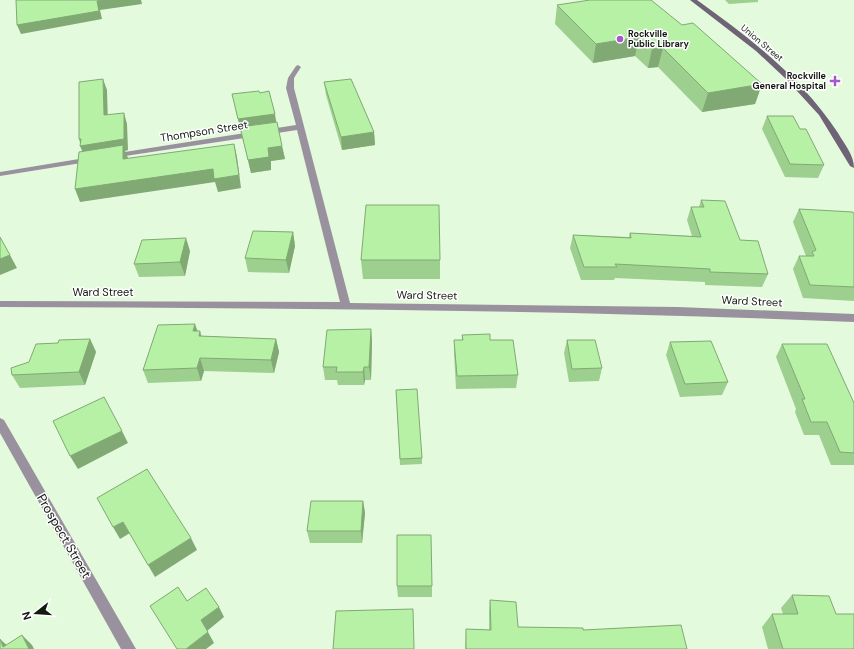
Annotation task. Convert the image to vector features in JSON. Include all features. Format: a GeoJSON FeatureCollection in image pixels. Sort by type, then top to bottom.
{"type":"FeatureCollection","features":[{"type":"Feature","properties":{"kind":"main road","name":"Union Street"},"geometry":{"type":"LineString","coordinates":[[693,0],[765,56],[802,90],[835,133],[854,166]]}},
{"type":"Feature","properties":{"kind":"street"},"geometry":{"type":"LineString","coordinates":[[298,67],[290,84],[346,306]]}},
{"type":"Feature","properties":{"kind":"street","name":"Thompson Street"},"geometry":{"type":"LineString","coordinates":[[0,174],[300,127]]}},
{"type":"Feature","properties":{"kind":"street","name":"Ward Street"},"geometry":{"type":"LineString","coordinates":[[0,304],[346,306],[678,311],[854,318]]}},
{"type":"Feature","properties":{"kind":"street","name":"Prospect Street"},"geometry":{"type":"LineString","coordinates":[[0,423],[129,649]]}},
{"type":"Feature","properties":{"kind":"building"},"geometry":{"type":"Polygon","coordinates":[[[16,0],[105,0],[97,1],[99,11],[17,25],[16,0]]]}},
{"type":"Feature","properties":{"kind":"building"},"geometry":{"type":"Polygon","coordinates":[[[590,0],[651,0],[682,25],[693,23],[762,84],[708,93],[663,48],[652,49],[639,37],[596,44],[557,5],[590,0]]]}},
{"type":"Feature","properties":{"kind":"building"},"geometry":{"type":"Polygon","coordinates":[[[103,79],[104,115],[124,113],[124,139],[80,146],[79,82],[103,79]]]}},
{"type":"Feature","properties":{"kind":"building"},"geometry":{"type":"Polygon","coordinates":[[[351,79],[374,132],[341,137],[324,82],[351,79]]]}},
{"type":"Feature","properties":{"kind":"building"},"geometry":{"type":"Polygon","coordinates":[[[259,91],[260,93],[269,91],[275,114],[238,119],[232,94],[259,91]]]}},
{"type":"Feature","properties":{"kind":"building"},"geometry":{"type":"Polygon","coordinates":[[[767,116],[793,116],[800,129],[806,129],[824,165],[790,164],[767,116]]]}},
{"type":"Feature","properties":{"kind":"building"},"geometry":{"type":"Polygon","coordinates":[[[277,122],[282,146],[268,148],[269,157],[248,160],[240,127],[277,122]]]}},
{"type":"Feature","properties":{"kind":"building"},"geometry":{"type":"Polygon","coordinates":[[[234,144],[239,175],[214,179],[213,169],[75,189],[79,152],[123,145],[123,159],[234,144]]]}},
{"type":"Feature","properties":{"kind":"building"},"geometry":{"type":"Polygon","coordinates":[[[701,200],[725,201],[740,240],[758,241],[768,274],[710,272],[710,269],[615,264],[617,267],[584,267],[573,235],[631,238],[630,233],[701,237],[691,207],[704,207],[701,200]]]}},
{"type":"Feature","properties":{"kind":"building"},"geometry":{"type":"Polygon","coordinates":[[[366,205],[439,205],[440,260],[361,260],[366,205]]]}},
{"type":"Feature","properties":{"kind":"building"},"geometry":{"type":"Polygon","coordinates":[[[799,209],[853,212],[854,287],[810,285],[799,256],[814,256],[812,252],[816,250],[799,209]]]}},
{"type":"Feature","properties":{"kind":"building"},"geometry":{"type":"Polygon","coordinates":[[[253,231],[293,232],[286,260],[245,258],[253,231]]]}},
{"type":"Feature","properties":{"kind":"building"},"geometry":{"type":"Polygon","coordinates":[[[0,237],[10,255],[0,259],[0,237]]]}},
{"type":"Feature","properties":{"kind":"building"},"geometry":{"type":"Polygon","coordinates":[[[186,238],[180,262],[134,264],[142,240],[186,238]]]}},
{"type":"Feature","properties":{"kind":"building"},"geometry":{"type":"Polygon","coordinates":[[[195,324],[193,331],[200,331],[199,336],[276,339],[271,360],[200,358],[197,368],[143,370],[158,325],[195,324]]]}},
{"type":"Feature","properties":{"kind":"building"},"geometry":{"type":"Polygon","coordinates":[[[371,329],[369,367],[364,367],[363,372],[336,372],[337,367],[323,367],[327,330],[371,329]]]}},
{"type":"Feature","properties":{"kind":"building"},"geometry":{"type":"Polygon","coordinates":[[[490,334],[490,340],[513,340],[518,375],[457,376],[454,340],[463,340],[462,335],[490,334]]]}},
{"type":"Feature","properties":{"kind":"building"},"geometry":{"type":"Polygon","coordinates":[[[90,339],[79,372],[12,375],[11,368],[29,362],[36,344],[58,343],[59,340],[90,339]]]}},
{"type":"Feature","properties":{"kind":"building"},"geometry":{"type":"Polygon","coordinates":[[[567,340],[595,340],[602,368],[572,369],[567,340]]]}},
{"type":"Feature","properties":{"kind":"building"},"geometry":{"type":"Polygon","coordinates":[[[711,341],[728,382],[685,384],[670,342],[711,341]]]}},
{"type":"Feature","properties":{"kind":"building"},"geometry":{"type":"Polygon","coordinates":[[[782,344],[827,344],[854,403],[854,453],[840,452],[827,422],[811,422],[802,399],[805,399],[782,344]]]}},
{"type":"Feature","properties":{"kind":"building"},"geometry":{"type":"Polygon","coordinates":[[[417,389],[422,458],[400,459],[396,390],[417,389]]]}},
{"type":"Feature","properties":{"kind":"building"},"geometry":{"type":"Polygon","coordinates":[[[104,397],[122,431],[70,456],[53,421],[104,397]]]}},
{"type":"Feature","properties":{"kind":"building"},"geometry":{"type":"Polygon","coordinates":[[[147,469],[191,538],[148,565],[123,522],[113,527],[97,498],[147,469]]]}},
{"type":"Feature","properties":{"kind":"building"},"geometry":{"type":"Polygon","coordinates":[[[311,501],[363,501],[361,531],[307,531],[311,501]]]}},
{"type":"Feature","properties":{"kind":"building"},"geometry":{"type":"Polygon","coordinates":[[[397,535],[431,535],[432,586],[397,586],[397,535]]]}},
{"type":"Feature","properties":{"kind":"building"},"geometry":{"type":"Polygon","coordinates":[[[178,587],[187,601],[206,588],[219,607],[201,620],[208,632],[186,649],[177,649],[150,606],[178,587]]]}},
{"type":"Feature","properties":{"kind":"building"},"geometry":{"type":"Polygon","coordinates":[[[792,595],[829,596],[836,614],[854,614],[854,649],[783,649],[772,614],[798,614],[792,595]]]}},
{"type":"Feature","properties":{"kind":"building"},"geometry":{"type":"Polygon","coordinates":[[[490,600],[516,602],[518,627],[583,628],[583,630],[681,625],[687,649],[466,649],[466,629],[491,630],[490,600]]]}},
{"type":"Feature","properties":{"kind":"building"},"geometry":{"type":"Polygon","coordinates":[[[413,609],[414,649],[333,649],[336,611],[413,609]]]}},
{"type":"Feature","properties":{"kind":"building"},"geometry":{"type":"Polygon","coordinates":[[[22,635],[29,649],[0,649],[0,639],[3,647],[22,635]]]}},
{"type":"Feature","properties":{"kind":"place","name":"Rockville Public Library"},"geometry":{"type":"Point","coordinates":[620,39]}},
{"type":"Feature","properties":{"kind":"place","name":"Rockville General Hospital"},"geometry":{"type":"Point","coordinates":[835,81]}}]}
